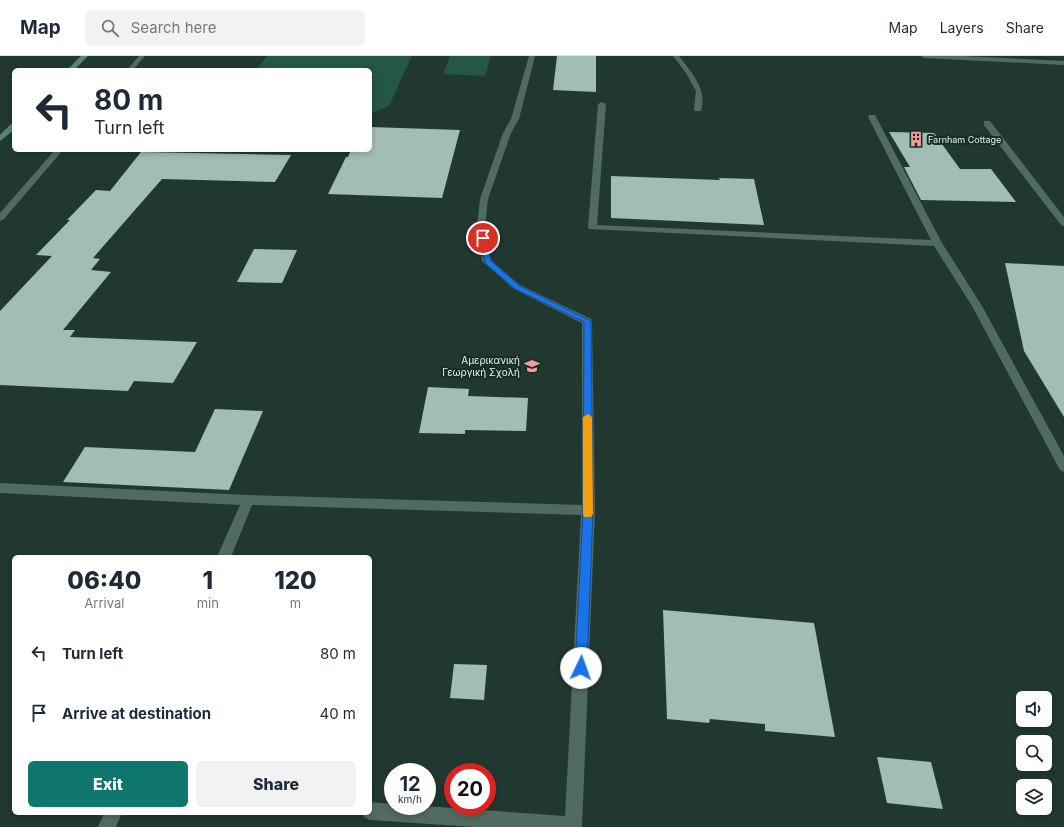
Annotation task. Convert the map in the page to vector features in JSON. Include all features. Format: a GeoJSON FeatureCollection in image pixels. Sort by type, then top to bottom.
{"type":"FeatureCollection","features":[{"type":"Feature","properties":{"kind":"main road"},"geometry":{"type":"LineString","coordinates":[[72,68],[84,56]]}},
{"type":"Feature","properties":{"kind":"main road"},"geometry":{"type":"LineString","coordinates":[[0,139],[12,128]]}},
{"type":"Feature","properties":{"kind":"lane"},"geometry":{"type":"LineString","coordinates":[[132,68],[142,56]]}},
{"type":"Feature","properties":{"kind":"lane"},"geometry":{"type":"LineString","coordinates":[[372,811],[573,826],[588,510],[587,321],[517,287],[487,261],[481,227],[484,199],[508,133],[515,119],[532,56]]}},
{"type":"Feature","properties":{"kind":"lane"},"geometry":{"type":"LineString","coordinates":[[676,56],[689,73],[699,91],[698,109]]}},
{"type":"Feature","properties":{"kind":"lane"},"geometry":{"type":"LineString","coordinates":[[924,56],[1064,63]]}},
{"type":"Feature","properties":{"kind":"lane"},"geometry":{"type":"LineString","coordinates":[[602,104],[592,227],[937,243]]}},
{"type":"Feature","properties":{"kind":"lane"},"geometry":{"type":"LineString","coordinates":[[872,117],[937,243],[977,306],[1064,467]]}},
{"type":"Feature","properties":{"kind":"lane"},"geometry":{"type":"LineString","coordinates":[[987,123],[1064,223]]}},
{"type":"Feature","properties":{"kind":"lane"},"geometry":{"type":"LineString","coordinates":[[0,218],[57,152]]}},
{"type":"Feature","properties":{"kind":"lane"},"geometry":{"type":"LineString","coordinates":[[0,488],[248,500],[588,510]]}},
{"type":"Feature","properties":{"kind":"lane"},"geometry":{"type":"LineString","coordinates":[[225,555],[248,500]]}},
{"type":"Feature","properties":{"kind":"lane"},"geometry":{"type":"LineString","coordinates":[[107,827],[112,815]]}},
{"type":"Feature","properties":{"kind":"green space"},"geometry":{"type":"Polygon","coordinates":[[[267,56],[412,56],[389,106],[375,112],[372,112],[372,68],[258,68],[267,56]]]}},
{"type":"Feature","properties":{"kind":"green space"},"geometry":{"type":"Polygon","coordinates":[[[450,56],[491,56],[485,76],[443,74],[450,56]]]}},
{"type":"Feature","properties":{"kind":"building"},"geometry":{"type":"Polygon","coordinates":[[[557,56],[596,56],[596,92],[553,90],[557,56]]]}},
{"type":"Feature","properties":{"kind":"building"},"geometry":{"type":"Polygon","coordinates":[[[372,127],[460,130],[442,198],[328,194],[346,157],[348,157],[350,152],[372,152],[372,127]]]}},
{"type":"Feature","properties":{"kind":"building"},"geometry":{"type":"Polygon","coordinates":[[[889,132],[934,133],[960,169],[991,169],[1016,202],[921,200],[904,167],[910,167],[889,132]]]}},
{"type":"Feature","properties":{"kind":"building"},"geometry":{"type":"Polygon","coordinates":[[[141,152],[291,155],[275,182],[162,179],[93,258],[100,259],[91,270],[111,272],[63,330],[75,330],[70,337],[197,342],[173,383],[134,381],[128,391],[0,385],[0,311],[52,256],[36,255],[70,220],[67,220],[96,190],[110,191],[141,152]]]}},
{"type":"Feature","properties":{"kind":"building"},"geometry":{"type":"Polygon","coordinates":[[[611,176],[720,180],[719,178],[754,179],[764,225],[611,218],[611,176]]]}},
{"type":"Feature","properties":{"kind":"building"},"geometry":{"type":"Polygon","coordinates":[[[254,249],[297,250],[282,283],[237,282],[254,249]]]}},
{"type":"Feature","properties":{"kind":"building"},"geometry":{"type":"Polygon","coordinates":[[[1005,263],[1064,266],[1064,417],[1024,351],[1005,263]]]}},
{"type":"Feature","properties":{"kind":"building"},"geometry":{"type":"Polygon","coordinates":[[[428,387],[469,389],[468,396],[528,398],[526,431],[465,430],[465,434],[419,433],[428,387]]]}},
{"type":"Feature","properties":{"kind":"building"},"geometry":{"type":"Polygon","coordinates":[[[215,409],[263,411],[229,490],[63,482],[85,447],[195,452],[215,409]]]}},
{"type":"Feature","properties":{"kind":"building"},"geometry":{"type":"Polygon","coordinates":[[[663,610],[814,623],[835,737],[765,731],[765,724],[710,719],[709,723],[667,719],[663,610]]]}},
{"type":"Feature","properties":{"kind":"building"},"geometry":{"type":"Polygon","coordinates":[[[454,664],[487,665],[484,700],[450,698],[454,664]]]}},
{"type":"Feature","properties":{"kind":"building"},"geometry":{"type":"Polygon","coordinates":[[[877,757],[931,762],[943,809],[887,803],[877,757]]]}},
{"type":"Feature","properties":{"kind":"slow traffic"},"geometry":{"type":"LineString","coordinates":[[588,417],[588,514]]}},
{"type":"Feature","properties":{"kind":"place","name":"Farnham Cottage"},"geometry":{"type":"Point","coordinates":[916,139]}},
{"type":"Feature","properties":{"kind":"place","name":"Αμερικανική Γεωργική Σχολή"},"geometry":{"type":"Point","coordinates":[532,366]}},
{"type":"Feature","properties":{"kind":"route"},"geometry":{"type":"LineString","coordinates":[[483,238],[487,261],[517,287],[561,310],[587,321],[588,510],[581,668]]}}]}
